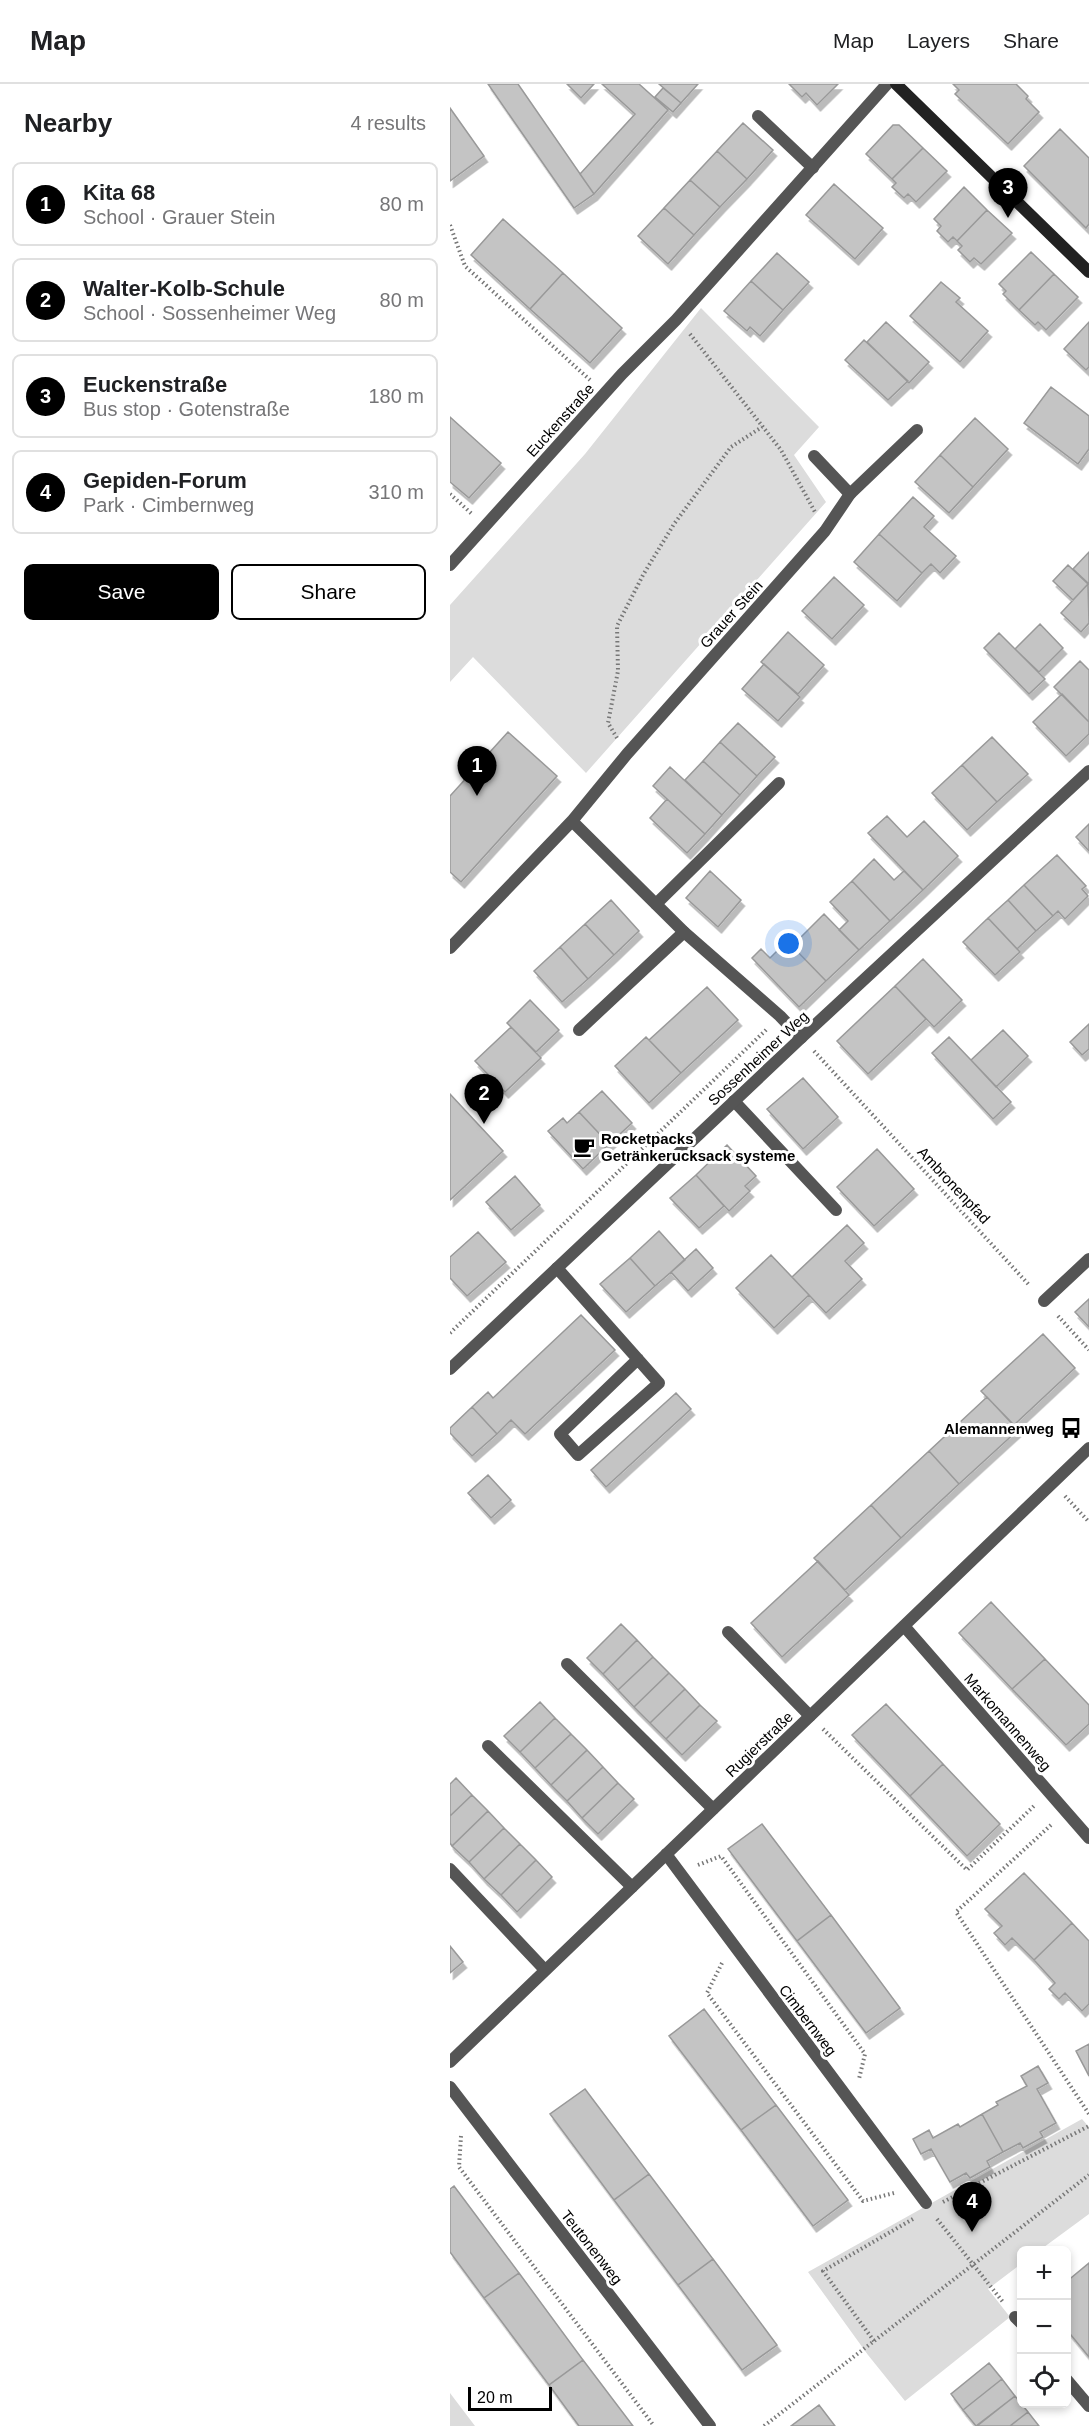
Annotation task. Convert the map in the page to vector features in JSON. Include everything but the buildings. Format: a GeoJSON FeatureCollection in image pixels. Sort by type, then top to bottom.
{"type":"FeatureCollection","features":[{"type":"Feature","properties":{"kind":"main road"},"geometry":{"type":"LineString","coordinates":[[896,84],[1089,272]]}},
{"type":"Feature","properties":{"kind":"street","name":"Euckenstraße"},"geometry":{"type":"LineString","coordinates":[[450,565],[604,394],[676,320],[887,84]]}},
{"type":"Feature","properties":{"kind":"street"},"geometry":{"type":"LineString","coordinates":[[758,116],[813,168]]}},
{"type":"Feature","properties":{"kind":"street","name":"Grauer Stein"},"geometry":{"type":"LineString","coordinates":[[450,948],[572,821],[627,754],[825,531],[850,494],[916,430]]}},
{"type":"Feature","properties":{"kind":"street"},"geometry":{"type":"LineString","coordinates":[[814,456],[850,494]]}},
{"type":"Feature","properties":{"kind":"street","name":"Sossenheimer Weg"},"geometry":{"type":"LineString","coordinates":[[450,1369],[801,1038],[1089,771]]}},
{"type":"Feature","properties":{"kind":"street"},"geometry":{"type":"LineString","coordinates":[[656,904],[779,783]]}},
{"type":"Feature","properties":{"kind":"street"},"geometry":{"type":"LineString","coordinates":[[572,821],[684,932],[780,1016],[801,1038]]}},
{"type":"Feature","properties":{"kind":"street"},"geometry":{"type":"LineString","coordinates":[[579,1030],[684,932]]}},
{"type":"Feature","properties":{"kind":"street"},"geometry":{"type":"LineString","coordinates":[[734,1101],[836,1210]]}},
{"type":"Feature","properties":{"kind":"street"},"geometry":{"type":"LineString","coordinates":[[1044,1301],[1089,1259]]}},
{"type":"Feature","properties":{"kind":"street"},"geometry":{"type":"LineString","coordinates":[[557,1268],[638,1359],[659,1383],[578,1455],[560,1434],[638,1359]]}},
{"type":"Feature","properties":{"kind":"street","name":"Rugierstraße"},"geometry":{"type":"LineString","coordinates":[[450,2062],[1089,1448]]}},
{"type":"Feature","properties":{"kind":"street","name":"Markomannenweg"},"geometry":{"type":"LineString","coordinates":[[904,1626],[1089,1838]]}},
{"type":"Feature","properties":{"kind":"street"},"geometry":{"type":"LineString","coordinates":[[728,1632],[810,1716]]}},
{"type":"Feature","properties":{"kind":"street"},"geometry":{"type":"LineString","coordinates":[[567,1664],[713,1809]]}},
{"type":"Feature","properties":{"kind":"street"},"geometry":{"type":"LineString","coordinates":[[488,1746],[632,1887]]}},
{"type":"Feature","properties":{"kind":"street","name":"Cimbernweg"},"geometry":{"type":"LineString","coordinates":[[666,1854],[926,2204]]}},
{"type":"Feature","properties":{"kind":"street"},"geometry":{"type":"LineString","coordinates":[[450,1869],[545,1970]]}},
{"type":"Feature","properties":{"kind":"street","name":"Teutonenweg"},"geometry":{"type":"LineString","coordinates":[[450,2087],[710,2426]]}},
{"type":"Feature","properties":{"kind":"street"},"geometry":{"type":"LineString","coordinates":[[1071,2385],[1089,2406]]}},
{"type":"Feature","properties":{"kind":"path"},"geometry":{"type":"LineString","coordinates":[[450,225],[465,266],[604,394]]}},
{"type":"Feature","properties":{"kind":"path"},"geometry":{"type":"LineString","coordinates":[[676,320],[695,340],[782,450],[825,531]]}},
{"type":"Feature","properties":{"kind":"path"},"geometry":{"type":"LineString","coordinates":[[627,754],[608,723],[618,671],[617,626],[643,575],[674,524],[731,447],[762,427]]}},
{"type":"Feature","properties":{"kind":"path"},"geometry":{"type":"LineString","coordinates":[[450,494],[485,526]]}},
{"type":"Feature","properties":{"kind":"path"},"geometry":{"type":"LineString","coordinates":[[450,1333],[780,1016]]}},
{"type":"Feature","properties":{"kind":"path","name":"Ambronenpfad"},"geometry":{"type":"LineString","coordinates":[[801,1038],[1089,1350]]}},
{"type":"Feature","properties":{"kind":"path"},"geometry":{"type":"LineString","coordinates":[[1053,1483],[1089,1522]]}},
{"type":"Feature","properties":{"kind":"path"},"geometry":{"type":"LineString","coordinates":[[810,1716],[967,1870],[1048,1791]]}},
{"type":"Feature","properties":{"kind":"path"},"geometry":{"type":"LineString","coordinates":[[1066,1811],[956,1912],[1089,2114]]}},
{"type":"Feature","properties":{"kind":"path"},"geometry":{"type":"LineString","coordinates":[[679,1873],[721,1856],[865,2055],[853,2106]]}},
{"type":"Feature","properties":{"kind":"path"},"geometry":{"type":"LineString","coordinates":[[732,1943],[707,1993],[742,2041],[863,2201],[915,2188]]}},
{"type":"Feature","properties":{"kind":"path"},"geometry":{"type":"LineString","coordinates":[[464,2104],[459,2167],[654,2426]]}},
{"type":"Feature","properties":{"kind":"path"},"geometry":{"type":"LineString","coordinates":[[764,2426],[1089,2175]]}},
{"type":"Feature","properties":{"kind":"path"},"geometry":{"type":"LineString","coordinates":[[926,2204],[1017,2320]]}},
{"type":"Feature","properties":{"kind":"shaded area"},"geometry":{"type":"Polygon","coordinates":[[[701,308],[819,427],[794,455],[826,502],[586,773],[473,657],[450,682],[450,605],[585,454],[701,308]]]}},
{"type":"Feature","properties":{"kind":"shaded area"},"geometry":{"type":"Polygon","coordinates":[[[1082,2119],[1089,2127],[1089,2214],[1045,2246],[1017,2246],[1017,2267],[988,2289],[1010,2317],[905,2401],[868,2355],[808,2272],[1082,2119]]]}},
{"type":"Feature","properties":{"kind":"shaded area"},"geometry":{"type":"Polygon","coordinates":[[[450,2393],[475,2426],[450,2426],[450,2393]]]}},
{"type":"Feature","properties":{"kind":"place","name":"Euckenstraße"},"geometry":{"type":"Point","coordinates":[1008,218]}},
{"type":"Feature","properties":{"kind":"place","name":"Kita 68"},"geometry":{"type":"Point","coordinates":[477,796]}},
{"type":"Feature","properties":{"kind":"place","name":"Walter-Kolb-Schule"},"geometry":{"type":"Point","coordinates":[484,1124]}},
{"type":"Feature","properties":{"kind":"place","name":"Rocketpacks Getränkerucksack systeme"},"geometry":{"type":"Point","coordinates":[584,1147]}},
{"type":"Feature","properties":{"kind":"place","name":"Alemannenweg"},"geometry":{"type":"Point","coordinates":[1071,1428]}},
{"type":"Feature","properties":{"kind":"place","name":"Gepiden-Forum"},"geometry":{"type":"Point","coordinates":[972,2232]}}]}
